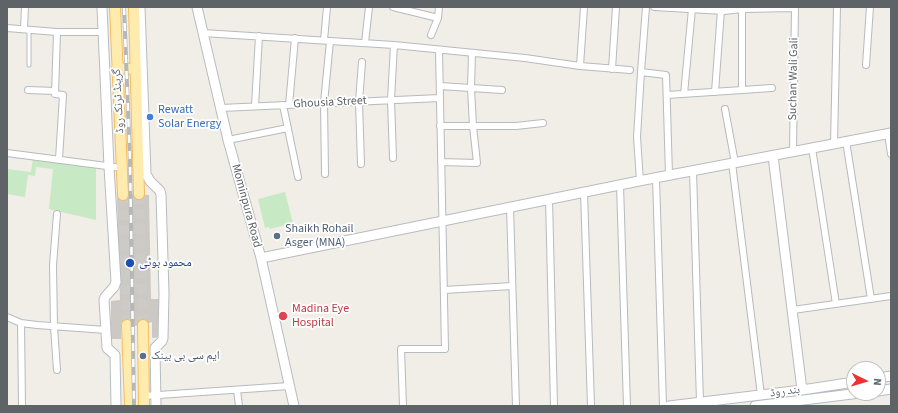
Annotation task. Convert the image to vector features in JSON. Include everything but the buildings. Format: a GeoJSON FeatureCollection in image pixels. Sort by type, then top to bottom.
{"type":"FeatureCollection","features":[{"type":"Feature","properties":{"kind":"main road","name":"گرینڈ ٹرنک روڈ"},"geometry":{"type":"LineString","coordinates":[[115,7],[123,195]]}},
{"type":"Feature","properties":{"kind":"main road","name":"گرینڈ ٹرنک روڈ"},"geometry":{"type":"LineString","coordinates":[[134,7],[139,194]]}},
{"type":"Feature","properties":{"kind":"main road"},"geometry":{"type":"LineString","coordinates":[[117,68],[136,68]]}},
{"type":"Feature","properties":{"kind":"main road"},"geometry":{"type":"LineString","coordinates":[[128,325],[130,406]]}},
{"type":"Feature","properties":{"kind":"main road"},"geometry":{"type":"LineString","coordinates":[[143,325],[144,401]]}},
{"type":"Feature","properties":{"kind":"street"},"geometry":{"type":"LineString","coordinates":[[25,7],[26,30]]}},
{"type":"Feature","properties":{"kind":"street"},"geometry":{"type":"LineString","coordinates":[[102,7],[116,282],[114,287],[104,298],[107,348],[115,355],[116,406]]}},
{"type":"Feature","properties":{"kind":"street"},"geometry":{"type":"LineString","coordinates":[[140,7],[146,174],[150,182],[158,189],[161,195],[164,338],[155,348],[156,406]]}},
{"type":"Feature","properties":{"kind":"street","name":"Mominpura Road"},"geometry":{"type":"LineString","coordinates":[[197,7],[228,140],[261,258],[294,406]]}},
{"type":"Feature","properties":{"kind":"street"},"geometry":{"type":"LineString","coordinates":[[326,174],[324,103],[327,7]]}},
{"type":"Feature","properties":{"kind":"street"},"geometry":{"type":"LineString","coordinates":[[365,43],[369,7]]}},
{"type":"Feature","properties":{"kind":"street"},"geometry":{"type":"LineString","coordinates":[[393,7],[438,18]]}},
{"type":"Feature","properties":{"kind":"street"},"geometry":{"type":"LineString","coordinates":[[431,35],[438,18],[439,7]]}},
{"type":"Feature","properties":{"kind":"street"},"geometry":{"type":"LineString","coordinates":[[580,66],[584,7]]}},
{"type":"Feature","properties":{"kind":"street"},"geometry":{"type":"LineString","coordinates":[[612,69],[616,7]]}},
{"type":"Feature","properties":{"kind":"street"},"geometry":{"type":"LineString","coordinates":[[640,181],[637,137],[646,7]]}},
{"type":"Feature","properties":{"kind":"street"},"geometry":{"type":"LineString","coordinates":[[654,7],[692,9],[708,8],[721,10],[795,7]]}},
{"type":"Feature","properties":{"kind":"street","name":"Suchan Wali Gali"},"geometry":{"type":"LineString","coordinates":[[793,152],[795,7]]}},
{"type":"Feature","properties":{"kind":"street"},"geometry":{"type":"LineString","coordinates":[[834,144],[837,7]]}},
{"type":"Feature","properties":{"kind":"street"},"geometry":{"type":"LineString","coordinates":[[866,65],[870,7]]}},
{"type":"Feature","properties":{"kind":"street"},"geometry":{"type":"LineString","coordinates":[[742,90],[744,8]]}},
{"type":"Feature","properties":{"kind":"street"},"geometry":{"type":"LineString","coordinates":[[684,94],[692,9]]}},
{"type":"Feature","properties":{"kind":"street"},"geometry":{"type":"LineString","coordinates":[[715,92],[721,10]]}},
{"type":"Feature","properties":{"kind":"street"},"geometry":{"type":"LineString","coordinates":[[7,28],[57,32],[103,32]]}},
{"type":"Feature","properties":{"kind":"street"},"geometry":{"type":"LineString","coordinates":[[57,32],[55,94],[63,95],[59,159]]}},
{"type":"Feature","properties":{"kind":"street"},"geometry":{"type":"LineString","coordinates":[[203,33],[394,45],[525,58],[580,66],[630,70]]}},
{"type":"Feature","properties":{"kind":"street"},"geometry":{"type":"LineString","coordinates":[[255,106],[259,36]]}},
{"type":"Feature","properties":{"kind":"street"},"geometry":{"type":"LineString","coordinates":[[295,38],[286,105],[288,128],[298,177]]}},
{"type":"Feature","properties":{"kind":"street"},"geometry":{"type":"LineString","coordinates":[[393,158],[391,100],[394,45]]}},
{"type":"Feature","properties":{"kind":"street"},"geometry":{"type":"LineString","coordinates":[[403,406],[401,349],[445,349],[439,50]]}},
{"type":"Feature","properties":{"kind":"street"},"geometry":{"type":"LineString","coordinates":[[441,162],[476,163],[471,88],[472,53]]}},
{"type":"Feature","properties":{"kind":"street"},"geometry":{"type":"LineString","coordinates":[[361,164],[359,102],[362,62]]}},
{"type":"Feature","properties":{"kind":"street"},"geometry":{"type":"LineString","coordinates":[[641,72],[666,75],[669,175]]}},
{"type":"Feature","properties":{"kind":"street"},"geometry":{"type":"LineString","coordinates":[[440,86],[502,90]]}},
{"type":"Feature","properties":{"kind":"street"},"geometry":{"type":"LineString","coordinates":[[667,95],[772,88]]}},
{"type":"Feature","properties":{"kind":"street"},"geometry":{"type":"LineString","coordinates":[[28,90],[55,91]]}},
{"type":"Feature","properties":{"kind":"street","name":"Ghousia Street"},"geometry":{"type":"LineString","coordinates":[[220,108],[440,98]]}},
{"type":"Feature","properties":{"kind":"street"},"geometry":{"type":"LineString","coordinates":[[725,109],[734,163],[761,395]]}},
{"type":"Feature","properties":{"kind":"street"},"geometry":{"type":"LineString","coordinates":[[440,126],[516,126],[543,123]]}},
{"type":"Feature","properties":{"kind":"street"},"geometry":{"type":"LineString","coordinates":[[228,140],[288,128]]}},
{"type":"Feature","properties":{"kind":"street"},"geometry":{"type":"LineString","coordinates":[[261,258],[669,175],[889,133],[891,154]]}},
{"type":"Feature","properties":{"kind":"street"},"geometry":{"type":"LineString","coordinates":[[846,141],[871,299]]}},
{"type":"Feature","properties":{"kind":"street"},"geometry":{"type":"LineString","coordinates":[[812,148],[836,304]]}},
{"type":"Feature","properties":{"kind":"street"},"geometry":{"type":"LineString","coordinates":[[7,152],[122,168]]}},
{"type":"Feature","properties":{"kind":"street"},"geometry":{"type":"LineString","coordinates":[[774,156],[802,390]]}},
{"type":"Feature","properties":{"kind":"street"},"geometry":{"type":"LineString","coordinates":[[693,171],[700,402]]}},
{"type":"Feature","properties":{"kind":"street"},"geometry":{"type":"LineString","coordinates":[[656,178],[663,406]]}},
{"type":"Feature","properties":{"kind":"street"},"geometry":{"type":"LineString","coordinates":[[620,185],[627,406]]}},
{"type":"Feature","properties":{"kind":"street"},"geometry":{"type":"LineString","coordinates":[[584,192],[591,406]]}},
{"type":"Feature","properties":{"kind":"street"},"geometry":{"type":"LineString","coordinates":[[549,199],[554,406]]}},
{"type":"Feature","properties":{"kind":"street"},"geometry":{"type":"LineString","coordinates":[[510,207],[516,406]]}},
{"type":"Feature","properties":{"kind":"street"},"geometry":{"type":"LineString","coordinates":[[57,214],[53,265],[54,326],[57,370]]}},
{"type":"Feature","properties":{"kind":"street"},"geometry":{"type":"LineString","coordinates":[[444,290],[512,286]]}},
{"type":"Feature","properties":{"kind":"street"},"geometry":{"type":"LineString","coordinates":[[793,310],[891,296]]}},
{"type":"Feature","properties":{"kind":"street"},"geometry":{"type":"LineString","coordinates":[[7,317],[21,323],[37,326],[106,330]]}},
{"type":"Feature","properties":{"kind":"street"},"geometry":{"type":"LineString","coordinates":[[21,323],[22,406]]}},
{"type":"Feature","properties":{"kind":"street","name":"بند روڈ"},"geometry":{"type":"LineString","coordinates":[[669,406],[846,383]]}},
{"type":"Feature","properties":{"kind":"street"},"geometry":{"type":"LineString","coordinates":[[144,401],[155,395],[289,386]]}},
{"type":"Feature","properties":{"kind":"street"},"geometry":{"type":"LineString","coordinates":[[237,390],[238,406]]}},
{"type":"Feature","properties":{"kind":"street","name":"بند روڈ"},"geometry":{"type":"LineString","coordinates":[[755,406],[846,395]]}},
{"type":"Feature","properties":{"kind":"lane"},"geometry":{"type":"LineString","coordinates":[[26,30],[28,65]]}},
{"type":"Feature","properties":{"kind":"green space"},"geometry":{"type":"Polygon","coordinates":[[[33,158],[96,167],[96,220],[49,209],[53,169],[36,167],[35,176],[28,175],[25,197],[7,194],[7,169],[31,172],[33,158]]]}},
{"type":"Feature","properties":{"kind":"green space"},"geometry":{"type":"Polygon","coordinates":[[[285,192],[293,223],[270,229],[269,227],[265,228],[258,199],[285,192]]]}},
{"type":"Feature","properties":{"kind":"tunnel"},"geometry":{"type":"LineString","coordinates":[[139,194],[143,325]]}},
{"type":"Feature","properties":{"kind":"tunnel"},"geometry":{"type":"LineString","coordinates":[[123,195],[127,325]]}},
{"type":"Feature","properties":{"kind":"railway"},"geometry":{"type":"LineString","coordinates":[[124,7],[130,161],[134,406]]}},
{"type":"Feature","properties":{"kind":"place","name":"Rewatt Solar Energy"},"geometry":{"type":"Point","coordinates":[150,117]}},
{"type":"Feature","properties":{"kind":"place","name":"Shaikh Rohail Asger (MNA)"},"geometry":{"type":"Point","coordinates":[277,236]}},
{"type":"Feature","properties":{"kind":"place","name":"محمود بوٹی"},"geometry":{"type":"Point","coordinates":[130,263]}},
{"type":"Feature","properties":{"kind":"place","name":"Madina Eye Hospital"},"geometry":{"type":"Point","coordinates":[283,316]}},
{"type":"Feature","properties":{"kind":"place","name":"ایم سی بی بینک"},"geometry":{"type":"Point","coordinates":[143,356]}}]}
